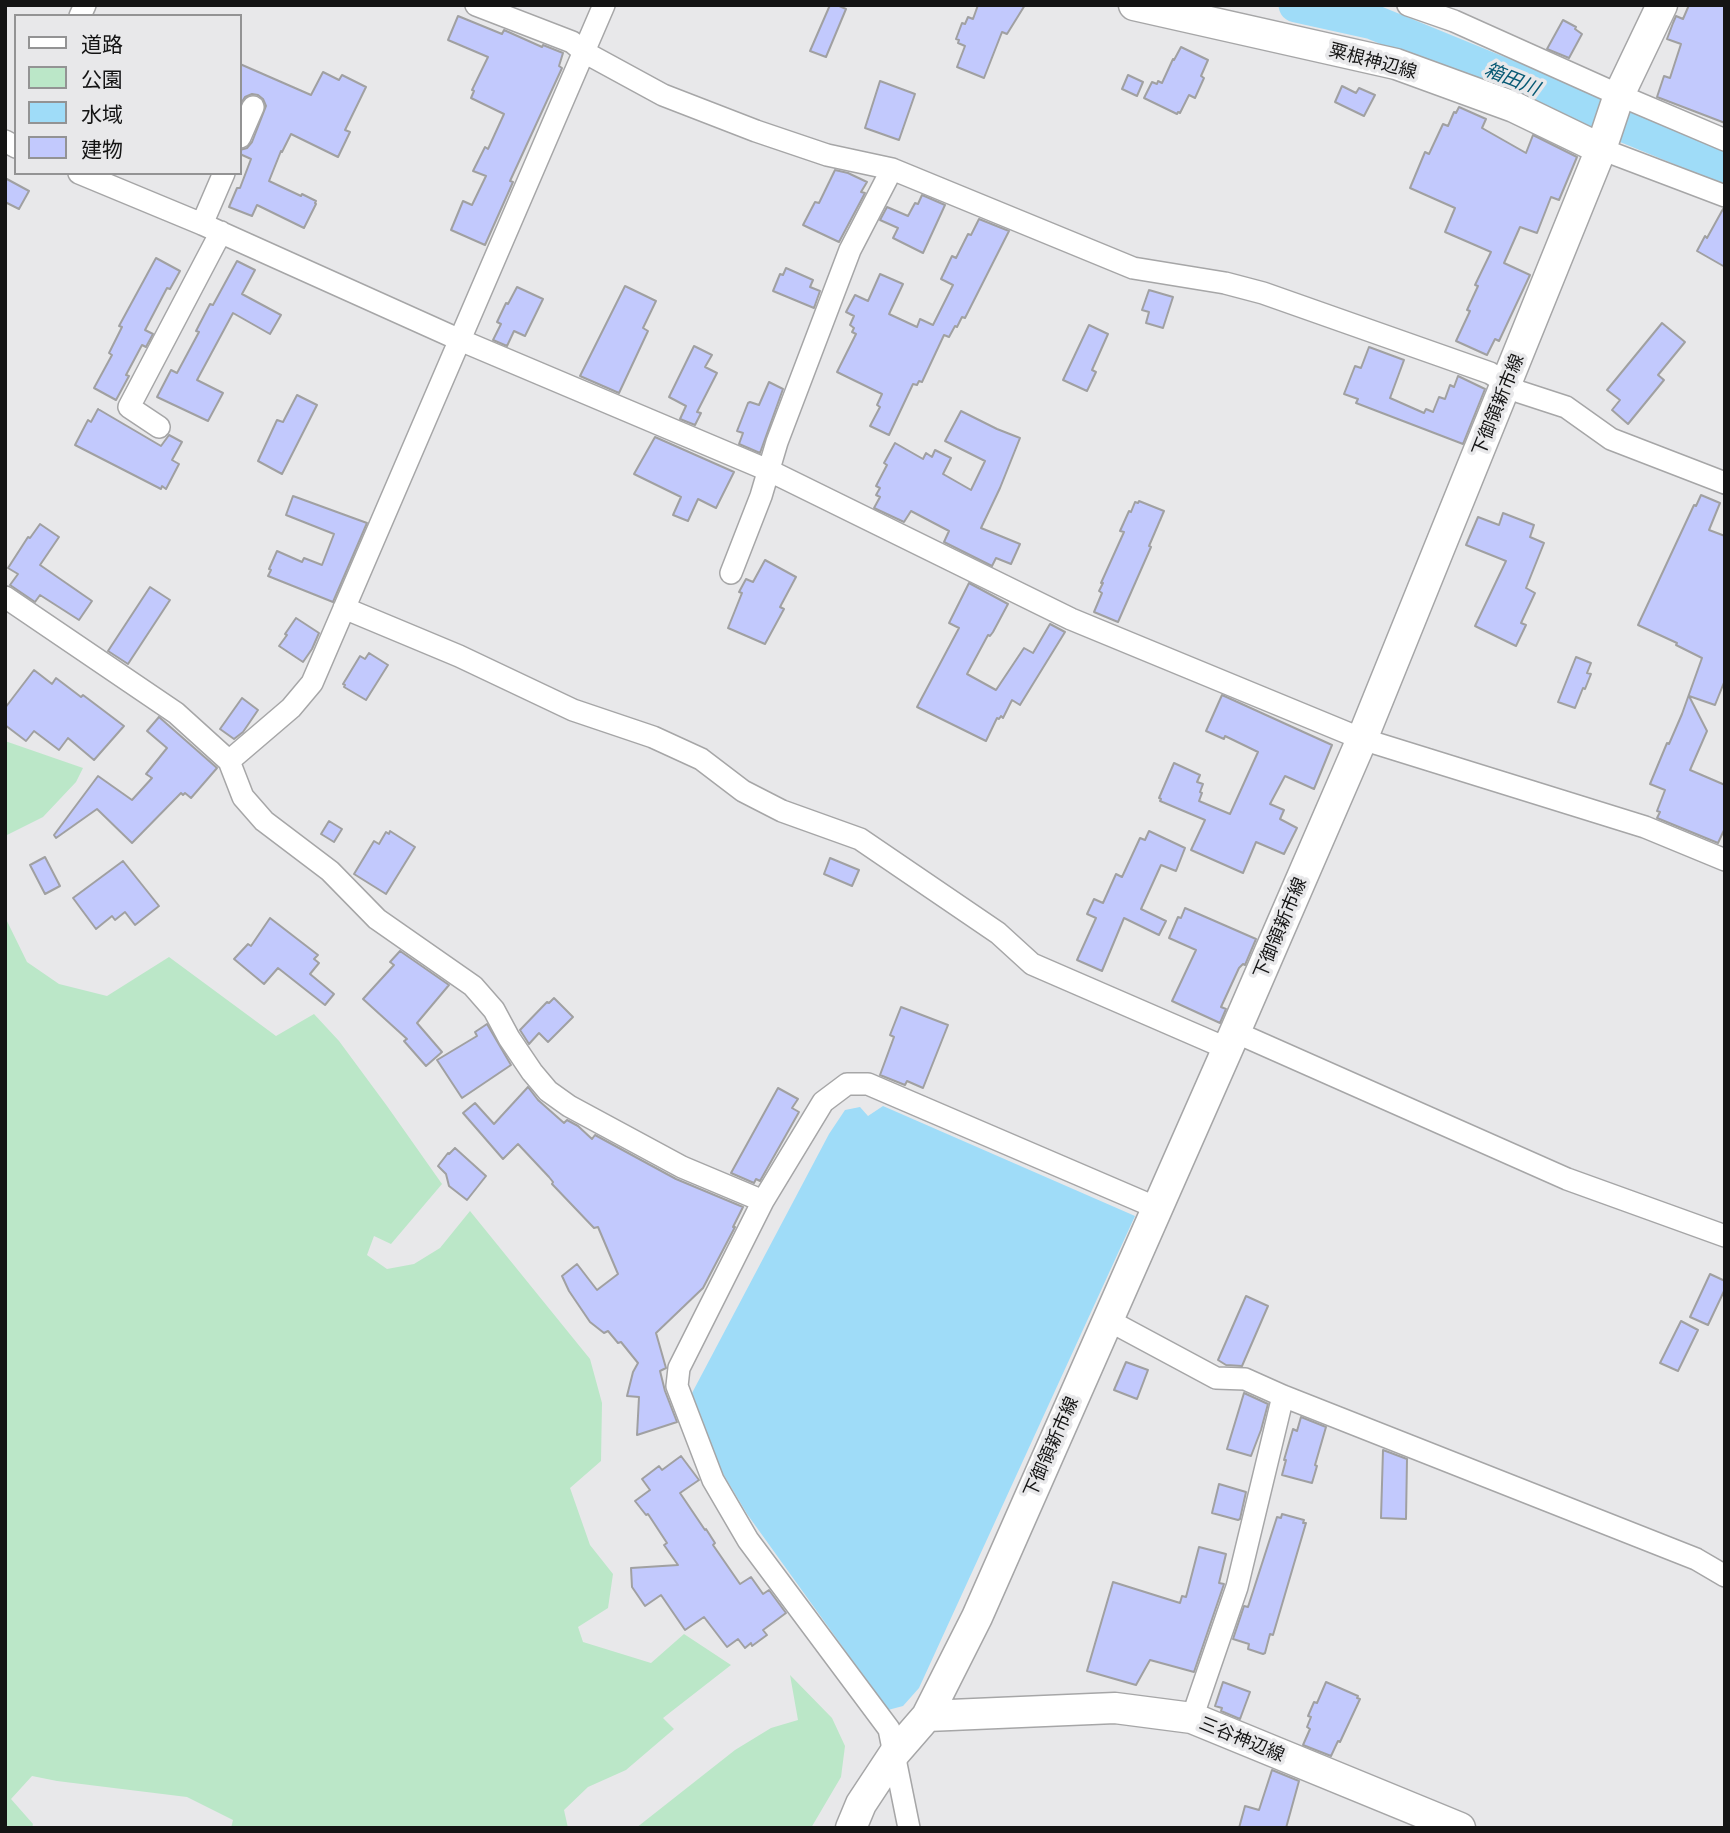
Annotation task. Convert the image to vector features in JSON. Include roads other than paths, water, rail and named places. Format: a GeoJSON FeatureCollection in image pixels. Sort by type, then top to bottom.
{"type":"FeatureCollection","features":[{"type":"Feature","properties":{"kind":"main road","name":"粟根神辺線"},"geometry":{"type":"LineString","coordinates":[[1134,5],[1396,64],[1603,142]]}},
{"type":"Feature","properties":{"kind":"main road","name":"下御領新市線"},"geometry":{"type":"LineString","coordinates":[[851,1828],[862,1804],[894,1754],[928,1716],[976,1617],[1362,739],[1507,383],[1618,99],[1662,5]]}},
{"type":"Feature","properties":{"kind":"main road","name":"三谷神辺線"},"geometry":{"type":"LineString","coordinates":[[928,1716],[1115,1708],[1192,1718],[1460,1828]]}},
{"type":"Feature","properties":{"kind":"street"},"geometry":{"type":"LineString","coordinates":[[476,5],[572,42],[584,52],[663,95],[755,131],[827,155],[892,169],[1133,268],[1224,283],[1264,293],[1490,373],[1520,392],[1566,407],[1611,439],[1725,483]]}},
{"type":"Feature","properties":{"kind":"street"},"geometry":{"type":"LineString","coordinates":[[229,761],[290,708],[312,683],[604,5]]}},
{"type":"Feature","properties":{"kind":"street"},"geometry":{"type":"LineString","coordinates":[[1408,5],[1454,21],[1618,99],[1725,140]]}},
{"type":"Feature","properties":{"kind":"street"},"geometry":{"type":"LineString","coordinates":[[242,132],[253,107]]}},
{"type":"Feature","properties":{"kind":"street"},"geometry":{"type":"LineString","coordinates":[[1603,142],[1725,196]]}},
{"type":"Feature","properties":{"kind":"street"},"geometry":{"type":"LineString","coordinates":[[731,573],[770,471],[777,442],[850,250],[892,169]]}},
{"type":"Feature","properties":{"kind":"street"},"geometry":{"type":"LineString","coordinates":[[84,175],[212,228],[460,340],[770,471],[1071,619],[1362,739],[1646,827],[1725,860]]}},
{"type":"Feature","properties":{"kind":"street"},"geometry":{"type":"LineString","coordinates":[[159,427],[129,407],[212,228],[224,175]]}},
{"type":"Feature","properties":{"kind":"street"},"geometry":{"type":"LineString","coordinates":[[5,597],[176,713],[229,761],[243,797],[264,821],[330,871],[377,919],[473,986],[494,1010],[509,1038],[548,1091],[569,1106],[682,1167],[763,1201]]}},
{"type":"Feature","properties":{"kind":"street"},"geometry":{"type":"LineString","coordinates":[[344,608],[459,656],[573,710],[653,737],[701,759],[743,791],[782,811],[860,839],[998,933],[1032,964],[1231,1040],[1567,1179],[1725,1236]]}},
{"type":"Feature","properties":{"kind":"street"},"geometry":{"type":"LineString","coordinates":[[909,1828],[888,1729],[748,1540],[713,1480],[677,1386],[679,1368],[763,1201],[823,1102],[847,1084],[868,1084],[1157,1208]]}},
{"type":"Feature","properties":{"kind":"street"},"geometry":{"type":"LineString","coordinates":[[1108,1320],[1216,1378],[1245,1379],[1696,1559],[1725,1576]]}},
{"type":"Feature","properties":{"kind":"street"},"geometry":{"type":"LineString","coordinates":[[1192,1718],[1237,1587],[1283,1396]]}},
{"type":"Feature","properties":{"kind":"water"},"geometry":{"type":"Polygon","coordinates":[[[883,1106],[1135,1216],[919,1688],[903,1706],[888,1710],[747,1514],[713,1457],[692,1393],[829,1134],[845,1110],[860,1107],[868,1116],[883,1106]]]}},
{"type":"Feature","properties":{"kind":"waterway","name":"箱田川"},"geometry":{"type":"LineString","coordinates":[[1296,5],[1373,22],[1725,166]]}}]}
